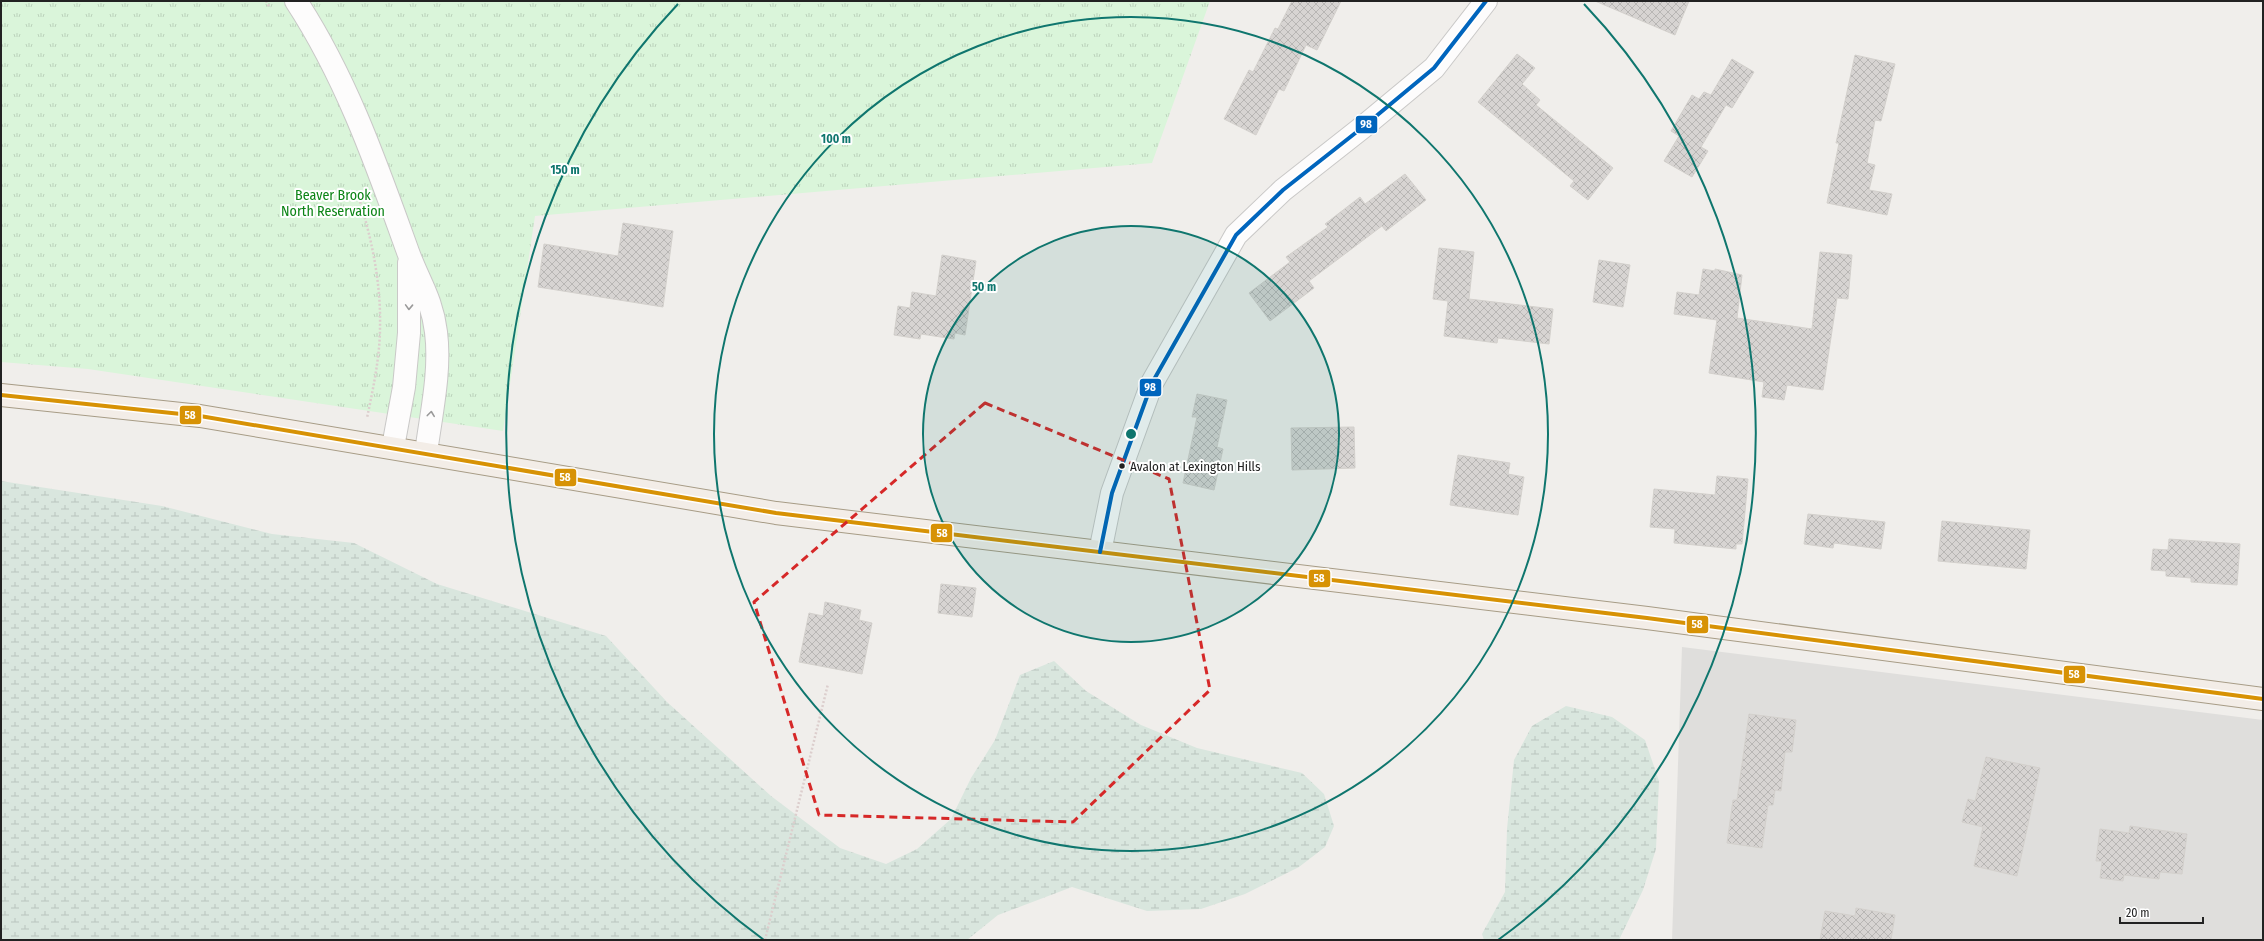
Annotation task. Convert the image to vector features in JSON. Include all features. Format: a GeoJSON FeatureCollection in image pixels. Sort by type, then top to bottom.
{"type":"FeatureCollection","features":[{"type":"Feature","properties":{"kind":"main road"},"geometry":{"type":"LineString","coordinates":[[1,395],[200,416],[393,447],[776,513],[1647,618],[2263,699]]}},
{"type":"Feature","properties":{"kind":"street"},"geometry":{"type":"LineString","coordinates":[[296,1],[336,70],[360,122],[409,254],[432,304],[436,333],[437,358],[426,453]]}},
{"type":"Feature","properties":{"kind":"street"},"geometry":{"type":"LineString","coordinates":[[1100,552],[1112,493],[1152,383],[1236,235],[1283,190],[1363,127],[1434,68],[1486,1]]}},
{"type":"Feature","properties":{"kind":"street"},"geometry":{"type":"LineString","coordinates":[[393,447],[404,386],[406,364],[410,292],[409,254]]}},
{"type":"Feature","properties":{"kind":"path"},"geometry":{"type":"LineString","coordinates":[[266,1],[274,14]]}},
{"type":"Feature","properties":{"kind":"path"},"geometry":{"type":"LineString","coordinates":[[358,196],[377,270],[380,328],[373,386],[362,442]]}},
{"type":"Feature","properties":{"kind":"path"},"geometry":{"type":"LineString","coordinates":[[765,940],[828,684]]}},
{"type":"Feature","properties":{"kind":"highlighted area"},"geometry":{"type":"Polygon","coordinates":[[[985,403],[1169,479],[1210,690],[1073,822],[819,815],[754,602],[985,403]]]}},
{"type":"Feature","properties":{"kind":"shaded area"},"geometry":{"type":"Polygon","coordinates":[[[1682,647],[2263,720],[2263,940],[1672,940],[1682,647]]]}},
{"type":"Feature","properties":{"kind":"green space","name":"Beaver Brook North Reservation"},"geometry":{"type":"Polygon","coordinates":[[[1,1],[1210,1],[1152,163],[535,216],[503,431],[88,369],[1,362],[1,1]]]}},
{"type":"Feature","properties":{"kind":"green space"},"geometry":{"type":"Polygon","coordinates":[[[1,481],[162,506],[272,534],[354,543],[437,584],[606,636],[667,702],[771,796],[840,848],[886,864],[917,849],[951,819],[971,778],[995,740],[1020,675],[1054,661],[1086,691],[1141,725],[1197,748],[1302,773],[1324,794],[1334,826],[1325,847],[1299,867],[1245,894],[1201,909],[1147,911],[1072,887],[998,915],[967,940],[1,940],[1,481]]]}},
{"type":"Feature","properties":{"kind":"green space"},"geometry":{"type":"Polygon","coordinates":[[[1566,706],[1612,717],[1645,740],[1659,781],[1656,849],[1643,890],[1619,940],[1484,940],[1482,934],[1505,892],[1507,829],[1514,760],[1532,726],[1566,706]]]}},
{"type":"Feature","properties":{"kind":"building"},"geometry":{"type":"Polygon","coordinates":[[[1292,1],[1341,1],[1317,50],[1306,45],[1284,91],[1279,89],[1256,135],[1224,119],[1249,70],[1253,72],[1275,28],[1278,29],[1292,1]]]}},
{"type":"Feature","properties":{"kind":"building"},"geometry":{"type":"Polygon","coordinates":[[[1595,1],[1689,1],[1675,35],[1595,1]]]}},
{"type":"Feature","properties":{"kind":"building"},"geometry":{"type":"Polygon","coordinates":[[[1517,54],[1535,68],[1522,84],[1540,100],[1536,105],[1613,168],[1588,200],[1570,186],[1574,181],[1478,102],[1517,54]]]}},
{"type":"Feature","properties":{"kind":"building"},"geometry":{"type":"Polygon","coordinates":[[[1855,55],[1895,64],[1881,121],[1875,120],[1867,163],[1875,165],[1869,190],[1892,194],[1887,215],[1827,203],[1839,143],[1836,143],[1855,55]]]}},
{"type":"Feature","properties":{"kind":"building"},"geometry":{"type":"Polygon","coordinates":[[[1732,59],[1754,72],[1732,108],[1726,105],[1701,147],[1708,151],[1692,177],[1664,161],[1679,136],[1671,131],[1692,95],[1699,99],[1704,92],[1711,95],[1732,59]]]}},
{"type":"Feature","properties":{"kind":"building"},"geometry":{"type":"Polygon","coordinates":[[[1405,174],[1426,200],[1386,231],[1382,226],[1309,281],[1314,288],[1270,321],[1249,293],[1290,262],[1286,257],[1328,227],[1325,224],[1360,197],[1365,204],[1405,174]]]}},
{"type":"Feature","properties":{"kind":"building"},"geometry":{"type":"Polygon","coordinates":[[[623,223],[673,231],[663,307],[538,287],[544,244],[618,256],[623,223]]]}},
{"type":"Feature","properties":{"kind":"building"},"geometry":{"type":"Polygon","coordinates":[[[1439,248],[1474,252],[1469,299],[1553,309],[1549,344],[1498,338],[1497,343],[1444,336],[1448,301],[1433,299],[1439,248]]]}},
{"type":"Feature","properties":{"kind":"building"},"geometry":{"type":"Polygon","coordinates":[[[1820,252],[1852,255],[1848,299],[1837,298],[1823,390],[1787,385],[1784,400],[1762,397],[1764,382],[1709,373],[1717,320],[1674,314],[1677,292],[1699,295],[1703,269],[1715,271],[1715,269],[1742,275],[1737,318],[1812,329],[1820,252]]]}},
{"type":"Feature","properties":{"kind":"building"},"geometry":{"type":"Polygon","coordinates":[[[942,255],[976,261],[965,335],[955,333],[954,339],[921,334],[920,339],[894,335],[898,306],[910,308],[912,292],[936,296],[942,255]]]}},
{"type":"Feature","properties":{"kind":"building"},"geometry":{"type":"Polygon","coordinates":[[[1599,260],[1630,265],[1623,307],[1593,302],[1599,260]]]}},
{"type":"Feature","properties":{"kind":"building"},"geometry":{"type":"Polygon","coordinates":[[[1197,394],[1227,400],[1217,447],[1223,449],[1214,490],[1183,483],[1197,417],[1192,417],[1197,394]]]}},
{"type":"Feature","properties":{"kind":"building"},"geometry":{"type":"Polygon","coordinates":[[[1354,427],[1355,468],[1292,470],[1291,428],[1354,427]]]}},
{"type":"Feature","properties":{"kind":"building"},"geometry":{"type":"Polygon","coordinates":[[[1458,455],[1510,463],[1508,474],[1524,477],[1518,515],[1450,505],[1458,455]]]}},
{"type":"Feature","properties":{"kind":"building"},"geometry":{"type":"Polygon","coordinates":[[[1717,476],[1748,479],[1742,544],[1736,544],[1736,549],[1674,543],[1675,529],[1650,527],[1654,489],[1715,495],[1717,476]]]}},
{"type":"Feature","properties":{"kind":"building"},"geometry":{"type":"Polygon","coordinates":[[[1808,514],[1885,522],[1881,549],[1834,543],[1833,548],[1804,544],[1808,514]]]}},
{"type":"Feature","properties":{"kind":"building"},"geometry":{"type":"Polygon","coordinates":[[[1942,521],[2030,530],[2026,569],[1938,561],[1942,521]]]}},
{"type":"Feature","properties":{"kind":"building"},"geometry":{"type":"Polygon","coordinates":[[[2169,539],[2240,544],[2237,585],[2191,582],[2191,578],[2166,576],[2166,571],[2151,570],[2153,549],[2168,550],[2169,539]]]}},
{"type":"Feature","properties":{"kind":"building"},"geometry":{"type":"Polygon","coordinates":[[[941,584],[976,588],[972,617],[938,613],[941,584]]]}},
{"type":"Feature","properties":{"kind":"building"},"geometry":{"type":"Polygon","coordinates":[[[825,602],[861,610],[859,620],[872,623],[862,674],[799,662],[809,613],[823,616],[825,602]]]}},
{"type":"Feature","properties":{"kind":"building"},"geometry":{"type":"Polygon","coordinates":[[[1749,714],[1796,720],[1792,752],[1785,752],[1781,791],[1775,790],[1773,805],[1768,805],[1762,848],[1727,843],[1733,800],[1737,800],[1749,714]]]}},
{"type":"Feature","properties":{"kind":"building"},"geometry":{"type":"Polygon","coordinates":[[[1986,757],[2040,768],[2017,876],[1974,866],[1983,827],[1962,822],[1968,799],[1975,801],[1986,757]]]}},
{"type":"Feature","properties":{"kind":"building"},"geometry":{"type":"Polygon","coordinates":[[[2130,826],[2187,834],[2182,874],[2160,872],[2159,879],[2124,875],[2123,881],[2100,878],[2102,861],[2096,861],[2100,829],[2129,833],[2130,826]]]}},
{"type":"Feature","properties":{"kind":"building"},"geometry":{"type":"Polygon","coordinates":[[[1856,908],[1895,915],[1891,940],[1820,940],[1825,911],[1855,916],[1856,908]]]}},
{"type":"Feature","properties":{"kind":"transit line","name":"98"},"geometry":{"type":"LineString","coordinates":[[1100,552],[1112,493],[1152,383],[1236,235],[1283,190],[1363,127],[1434,68],[1486,1]]}},
{"type":"Feature","properties":{"kind":"transit line","name":"58"},"geometry":{"type":"LineString","coordinates":[[1,395],[200,416],[776,513],[1647,618],[2263,699]]}},
{"type":"Feature","properties":{"kind":"place","name":"Avalon at Lexington Hills"},"geometry":{"type":"Point","coordinates":[1122,466]}}]}
